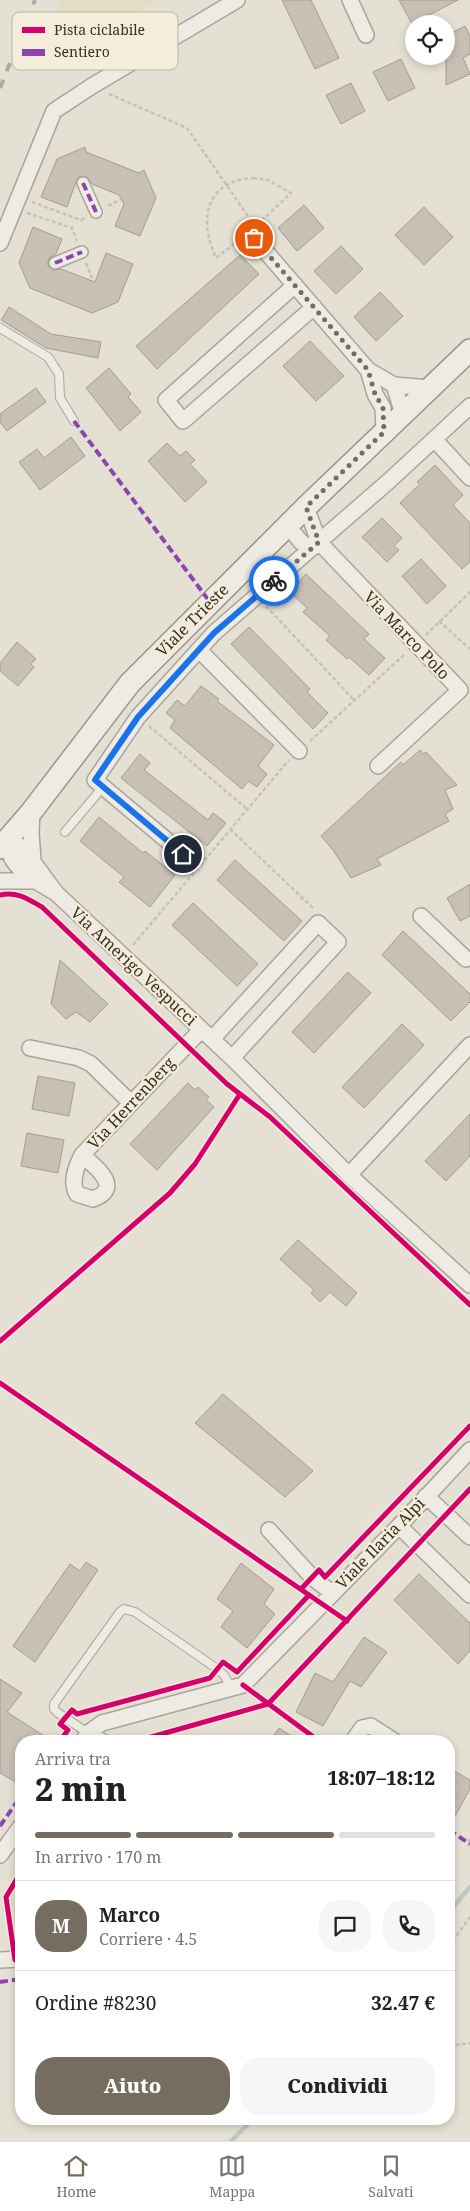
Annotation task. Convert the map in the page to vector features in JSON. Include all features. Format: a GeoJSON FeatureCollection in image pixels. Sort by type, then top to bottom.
{"type":"FeatureCollection","features":[{"type":"Feature","properties":{"kind":"main road","name":"Viale Trieste"},"geometry":{"type":"LineString","coordinates":[[3,844],[32,811],[130,683],[196,615],[384,432],[393,411],[430,388],[470,350]]}},
{"type":"Feature","properties":{"kind":"street"},"geometry":{"type":"LineString","coordinates":[[178,35],[237,0]]}},
{"type":"Feature","properties":{"kind":"street"},"geometry":{"type":"LineString","coordinates":[[350,0],[366,35]]}},
{"type":"Feature","properties":{"kind":"street"},"geometry":{"type":"LineString","coordinates":[[0,243],[54,111],[119,70]]}},
{"type":"Feature","properties":{"kind":"street"},"geometry":{"type":"LineString","coordinates":[[83,183],[96,212]]}},
{"type":"Feature","properties":{"kind":"street"},"geometry":{"type":"LineString","coordinates":[[255,227],[254,238],[368,370],[394,385],[430,388]]}},
{"type":"Feature","properties":{"kind":"street"},"geometry":{"type":"LineString","coordinates":[[55,263],[82,252]]}},
{"type":"Feature","properties":{"kind":"street"},"geometry":{"type":"LineString","coordinates":[[295,285],[166,400],[183,421],[314,307]]}},
{"type":"Feature","properties":{"kind":"street"},"geometry":{"type":"LineString","coordinates":[[368,370],[375,394],[393,411]]}},
{"type":"Feature","properties":{"kind":"street"},"geometry":{"type":"LineString","coordinates":[[393,411],[394,385]]}},
{"type":"Feature","properties":{"kind":"street"},"geometry":{"type":"LineString","coordinates":[[183,854],[95,780],[138,717],[214,633],[470,406]]}},
{"type":"Feature","properties":{"kind":"street"},"geometry":{"type":"LineString","coordinates":[[434,439],[470,478]]}},
{"type":"Feature","properties":{"kind":"street","name":"Via Marco Polo"},"geometry":{"type":"LineString","coordinates":[[306,507],[315,545],[460,690],[378,766]]}},
{"type":"Feature","properties":{"kind":"street","name":"Via Marco Polo"},"geometry":{"type":"LineString","coordinates":[[288,526],[301,542],[315,545]]}},
{"type":"Feature","properties":{"kind":"street"},"geometry":{"type":"LineString","coordinates":[[199,650],[299,751]]}},
{"type":"Feature","properties":{"kind":"street"},"geometry":{"type":"LineString","coordinates":[[32,811],[33,861]]}},
{"type":"Feature","properties":{"kind":"street","name":"Via Amerigo Vespucci"},"geometry":{"type":"LineString","coordinates":[[3,844],[22,847],[56,893],[232,1058],[349,1175],[470,1285]]}},
{"type":"Feature","properties":{"kind":"street","name":"Via Amerigo Vespucci"},"geometry":{"type":"LineString","coordinates":[[3,844],[13,861],[34,881],[56,893]]}},
{"type":"Feature","properties":{"kind":"street","name":"Via Amerigo Vespucci"},"geometry":{"type":"LineString","coordinates":[[0,881],[34,881]]}},
{"type":"Feature","properties":{"kind":"street"},"geometry":{"type":"LineString","coordinates":[[421,916],[469,958]]}},
{"type":"Feature","properties":{"kind":"street","name":"Via Amerigo Vespucci"},"geometry":{"type":"LineString","coordinates":[[206,1034],[318,924],[338,942],[232,1058]]}},
{"type":"Feature","properties":{"kind":"street","name":"Via Herrenberg"},"geometry":{"type":"LineString","coordinates":[[82,1155],[130,1102],[206,1034]]}},
{"type":"Feature","properties":{"kind":"street"},"geometry":{"type":"LineString","coordinates":[[349,1175],[470,1045]]}},
{"type":"Feature","properties":{"kind":"street"},"geometry":{"type":"LineString","coordinates":[[30,1048],[78,1058],[91,1064],[130,1102]]}},
{"type":"Feature","properties":{"kind":"street","name":"Viale Ilaria Alpi"},"geometry":{"type":"LineString","coordinates":[[93,1735],[102,1723],[244,1685],[399,1526],[470,1450]]}},
{"type":"Feature","properties":{"kind":"street"},"geometry":{"type":"LineString","coordinates":[[426,1496],[470,1537]]}},
{"type":"Feature","properties":{"kind":"street"},"geometry":{"type":"LineString","coordinates":[[399,1526],[470,1595]]}},
{"type":"Feature","properties":{"kind":"street"},"geometry":{"type":"LineString","coordinates":[[269,1530],[312,1578],[332,1593]]}},
{"type":"Feature","properties":{"kind":"street"},"geometry":{"type":"LineString","coordinates":[[357,1735],[362,1728],[371,1726],[385,1735]]}},
{"type":"Feature","properties":{"kind":"street"},"geometry":{"type":"LineString","coordinates":[[0,1856],[15,1835]]}},
{"type":"Feature","properties":{"kind":"street"},"geometry":{"type":"LineString","coordinates":[[0,1960],[15,1959]]}},
{"type":"Feature","properties":{"kind":"lane"},"geometry":{"type":"LineString","coordinates":[[0,328],[48,357],[59,374],[60,398],[74,421]]}},
{"type":"Feature","properties":{"kind":"lane"},"geometry":{"type":"LineString","coordinates":[[65,832],[103,787]]}},
{"type":"Feature","properties":{"kind":"lane"},"geometry":{"type":"LineString","coordinates":[[87,1735],[54,1710],[54,1704],[124,1608],[135,1612],[213,1666],[224,1675],[232,1688]]}},
{"type":"Feature","properties":{"kind":"path"},"geometry":{"type":"LineString","coordinates":[[92,86],[187,128],[255,227]]}},
{"type":"Feature","properties":{"kind":"path"},"geometry":{"type":"LineString","coordinates":[[239,178],[268,180],[291,193],[255,227],[216,258],[209,242],[207,227],[209,211],[217,191],[226,184],[239,178]]}},
{"type":"Feature","properties":{"kind":"path"},"geometry":{"type":"LineString","coordinates":[[16,203],[81,220],[121,199]]}},
{"type":"Feature","properties":{"kind":"path"},"geometry":{"type":"LineString","coordinates":[[16,203],[72,228],[92,278]]}},
{"type":"Feature","properties":{"kind":"path"},"geometry":{"type":"LineString","coordinates":[[124,956],[247,809],[299,751],[470,592]]}},
{"type":"Feature","properties":{"kind":"path"},"geometry":{"type":"LineString","coordinates":[[257,596],[354,700]]}},
{"type":"Feature","properties":{"kind":"path"},"geometry":{"type":"LineString","coordinates":[[439,621],[470,649]]}},
{"type":"Feature","properties":{"kind":"path"},"geometry":{"type":"LineString","coordinates":[[138,717],[247,809]]}},
{"type":"Feature","properties":{"kind":"path"},"geometry":{"type":"LineString","coordinates":[[230,829],[316,910]]}},
{"type":"Feature","properties":{"kind":"path"},"geometry":{"type":"LineString","coordinates":[[455,1938],[470,1918]]}},
{"type":"Feature","properties":{"kind":"path"},"geometry":{"type":"LineString","coordinates":[[455,2045],[470,2043]]}},
{"type":"Feature","properties":{"kind":"shaded area"},"geometry":{"type":"Polygon","coordinates":[[[61,0],[157,0],[137,12],[58,12],[57,8],[61,0]]]}},
{"type":"Feature","properties":{"kind":"building"},"geometry":{"type":"Polygon","coordinates":[[[282,0],[311,0],[339,58],[315,69],[282,0]]]}},
{"type":"Feature","properties":{"kind":"building"},"geometry":{"type":"Polygon","coordinates":[[[399,0],[458,0],[429,15],[407,15],[399,0]]]}},
{"type":"Feature","properties":{"kind":"building"},"geometry":{"type":"Polygon","coordinates":[[[465,26],[470,36],[470,54],[463,58],[470,74],[446,85],[446,65],[455,65],[455,31],[465,26]]]}},
{"type":"Feature","properties":{"kind":"building"},"geometry":{"type":"Polygon","coordinates":[[[401,59],[415,88],[388,101],[373,72],[401,59]]]}},
{"type":"Feature","properties":{"kind":"building"},"geometry":{"type":"Polygon","coordinates":[[[351,83],[365,111],[341,124],[326,95],[351,83]]]}},
{"type":"Feature","properties":{"kind":"building"},"geometry":{"type":"Polygon","coordinates":[[[85,147],[86,152],[139,173],[144,170],[156,198],[140,236],[115,226],[124,204],[119,195],[92,184],[87,177],[80,176],[77,179],[67,207],[41,197],[57,159],[85,147]]]}},
{"type":"Feature","properties":{"kind":"building"},"geometry":{"type":"Polygon","coordinates":[[[304,205],[324,228],[297,251],[278,228],[304,205]]]}},
{"type":"Feature","properties":{"kind":"building"},"geometry":{"type":"Polygon","coordinates":[[[424,207],[453,237],[424,265],[395,235],[424,207]]]}},
{"type":"Feature","properties":{"kind":"building"},"geometry":{"type":"Polygon","coordinates":[[[33,227],[62,239],[56,254],[49,258],[48,266],[54,270],[61,269],[95,282],[106,253],[133,264],[118,302],[92,313],[30,288],[19,263],[33,227]]]}},
{"type":"Feature","properties":{"kind":"building"},"geometry":{"type":"Polygon","coordinates":[[[341,246],[363,269],[336,294],[314,271],[341,246]]]}},
{"type":"Feature","properties":{"kind":"building"},"geometry":{"type":"Polygon","coordinates":[[[240,255],[259,274],[157,369],[136,346],[240,255]]]}},
{"type":"Feature","properties":{"kind":"building"},"geometry":{"type":"Polygon","coordinates":[[[380,292],[403,316],[376,341],[354,317],[380,292]]]}},
{"type":"Feature","properties":{"kind":"building"},"geometry":{"type":"Polygon","coordinates":[[[9,307],[51,334],[101,342],[98,358],[46,348],[1,320],[9,307]]]}},
{"type":"Feature","properties":{"kind":"building"},"geometry":{"type":"Polygon","coordinates":[[[310,341],[344,376],[316,401],[283,366],[310,341]]]}},
{"type":"Feature","properties":{"kind":"building"},"geometry":{"type":"Polygon","coordinates":[[[109,368],[131,394],[128,397],[141,412],[120,431],[86,388],[109,368]]]}},
{"type":"Feature","properties":{"kind":"building"},"geometry":{"type":"Polygon","coordinates":[[[36,388],[46,402],[7,431],[0,422],[0,414],[36,388]]]}},
{"type":"Feature","properties":{"kind":"building"},"geometry":{"type":"Polygon","coordinates":[[[71,437],[85,456],[40,490],[19,462],[37,449],[44,458],[71,437]]]}},
{"type":"Feature","properties":{"kind":"building"},"geometry":{"type":"Polygon","coordinates":[[[167,443],[180,456],[186,451],[195,460],[190,464],[207,482],[185,502],[148,461],[167,443]]]}},
{"type":"Feature","properties":{"kind":"building"},"geometry":{"type":"Polygon","coordinates":[[[435,465],[463,495],[453,505],[470,523],[470,562],[462,569],[400,503],[420,484],[417,482],[435,465]]]}},
{"type":"Feature","properties":{"kind":"building"},"geometry":{"type":"Polygon","coordinates":[[[382,518],[402,538],[394,546],[399,550],[387,562],[362,537],[382,518]]]}},
{"type":"Feature","properties":{"kind":"building"},"geometry":{"type":"Polygon","coordinates":[[[421,559],[446,586],[427,604],[402,576],[421,559]]]}},
{"type":"Feature","properties":{"kind":"building"},"geometry":{"type":"Polygon","coordinates":[[[306,574],[369,634],[364,639],[385,658],[369,675],[326,640],[330,636],[303,612],[307,608],[290,592],[306,574]]]}},
{"type":"Feature","properties":{"kind":"building"},"geometry":{"type":"Polygon","coordinates":[[[249,627],[310,689],[307,692],[328,713],[313,729],[231,644],[249,627]]]}},
{"type":"Feature","properties":{"kind":"building"},"geometry":{"type":"Polygon","coordinates":[[[17,642],[36,659],[31,664],[34,667],[18,686],[0,671],[0,663],[17,642]]]}},
{"type":"Feature","properties":{"kind":"building"},"geometry":{"type":"Polygon","coordinates":[[[201,686],[219,699],[217,701],[274,745],[258,766],[267,774],[257,787],[248,781],[242,789],[170,728],[175,720],[166,713],[177,700],[185,706],[201,686]]]}},
{"type":"Feature","properties":{"kind":"building"},"geometry":{"type":"Polygon","coordinates":[[[420,750],[423,754],[426,752],[457,785],[445,790],[453,809],[445,814],[449,821],[377,859],[381,865],[351,878],[333,850],[321,836],[401,762],[403,765],[420,750]]]}},
{"type":"Feature","properties":{"kind":"building"},"geometry":{"type":"Polygon","coordinates":[[[140,754],[150,763],[144,770],[208,820],[213,813],[226,823],[207,846],[121,778],[140,754]]]}},
{"type":"Feature","properties":{"kind":"building"},"geometry":{"type":"Polygon","coordinates":[[[99,817],[143,853],[145,851],[175,875],[150,907],[119,882],[124,877],[80,841],[99,817]]]}},
{"type":"Feature","properties":{"kind":"building"},"geometry":{"type":"Polygon","coordinates":[[[235,860],[302,921],[284,941],[217,880],[235,860]]]}},
{"type":"Feature","properties":{"kind":"building"},"geometry":{"type":"Polygon","coordinates":[[[470,884],[470,916],[460,921],[447,898],[470,884]]]}},
{"type":"Feature","properties":{"kind":"building"},"geometry":{"type":"Polygon","coordinates":[[[193,903],[258,964],[237,986],[172,925],[193,903]]]}},
{"type":"Feature","properties":{"kind":"building"},"geometry":{"type":"Polygon","coordinates":[[[403,931],[470,994],[470,1002],[451,1021],[382,955],[403,931]]]}},
{"type":"Feature","properties":{"kind":"building"},"geometry":{"type":"Polygon","coordinates":[[[60,960],[108,1004],[90,1022],[76,1012],[66,1019],[51,1004],[60,960]]]}},
{"type":"Feature","properties":{"kind":"building"},"geometry":{"type":"Polygon","coordinates":[[[348,972],[371,993],[314,1053],[292,1032],[348,972]]]}},
{"type":"Feature","properties":{"kind":"building"},"geometry":{"type":"Polygon","coordinates":[[[402,1024],[424,1045],[364,1108],[342,1087],[402,1024]]]}},
{"type":"Feature","properties":{"kind":"building"},"geometry":{"type":"Polygon","coordinates":[[[38,1076],[75,1083],[69,1116],[32,1109],[38,1076]]]}},
{"type":"Feature","properties":{"kind":"building"},"geometry":{"type":"Polygon","coordinates":[[[188,1083],[195,1090],[198,1087],[209,1097],[206,1100],[214,1107],[157,1170],[130,1144],[188,1083]]]}},
{"type":"Feature","properties":{"kind":"building"},"geometry":{"type":"Polygon","coordinates":[[[470,1114],[470,1156],[446,1181],[425,1161],[470,1114]]]}},
{"type":"Feature","properties":{"kind":"building"},"geometry":{"type":"Polygon","coordinates":[[[27,1133],[64,1140],[58,1173],[21,1166],[27,1133]]]}},
{"type":"Feature","properties":{"kind":"building"},"geometry":{"type":"Polygon","coordinates":[[[298,1240],[357,1293],[346,1306],[330,1292],[320,1302],[311,1293],[314,1290],[280,1259],[298,1240]]]}},
{"type":"Feature","properties":{"kind":"building"},"geometry":{"type":"Polygon","coordinates":[[[223,1394],[313,1471],[285,1497],[195,1423],[223,1394]]]}},
{"type":"Feature","properties":{"kind":"building"},"geometry":{"type":"Polygon","coordinates":[[[86,1562],[98,1570],[35,1662],[13,1646],[70,1564],[80,1571],[86,1562]]]}},
{"type":"Feature","properties":{"kind":"building"},"geometry":{"type":"Polygon","coordinates":[[[241,1563],[274,1589],[264,1604],[275,1614],[247,1648],[221,1627],[233,1611],[217,1599],[241,1563]]]}},
{"type":"Feature","properties":{"kind":"building"},"geometry":{"type":"Polygon","coordinates":[[[419,1574],[470,1623],[470,1651],[458,1664],[394,1600],[419,1574]]]}},
{"type":"Feature","properties":{"kind":"building"},"geometry":{"type":"Polygon","coordinates":[[[364,1637],[387,1652],[361,1687],[350,1681],[323,1726],[296,1712],[315,1673],[333,1682],[364,1637]]]}},
{"type":"Feature","properties":{"kind":"building"},"geometry":{"type":"Polygon","coordinates":[[[0,1679],[22,1693],[7,1712],[43,1735],[15,1735],[15,1782],[0,1773],[0,1679]]]}},
{"type":"Feature","properties":{"kind":"building"},"geometry":{"type":"Polygon","coordinates":[[[279,1728],[290,1735],[274,1735],[279,1728]]]}},
{"type":"Feature","properties":{"kind":"building"},"geometry":{"type":"Polygon","coordinates":[[[455,1771],[470,1780],[470,1789],[455,1816],[455,1771]]]}},
{"type":"Feature","properties":{"kind":"waterway"},"geometry":{"type":"LineString","coordinates":[[455,1905],[470,1887]]}},
{"type":"Feature","properties":{"kind":"waterway"},"geometry":{"type":"LineString","coordinates":[[231,2141],[247,2125]]}},
{"type":"Feature","properties":{"kind":"railway"},"geometry":{"type":"LineString","coordinates":[[30,12],[35,0]]}},
{"type":"Feature","properties":{"kind":"railway"},"geometry":{"type":"LineString","coordinates":[[0,88],[12,58]]}},
{"type":"Feature","properties":{"kind":"marked path"},"geometry":{"type":"LineString","coordinates":[[83,183],[96,212]]}},
{"type":"Feature","properties":{"kind":"marked path"},"geometry":{"type":"LineString","coordinates":[[55,263],[82,252]]}},
{"type":"Feature","properties":{"kind":"marked path"},"geometry":{"type":"LineString","coordinates":[[74,421],[210,602]]}},
{"type":"Feature","properties":{"kind":"marked path"},"geometry":{"type":"LineString","coordinates":[[0,1826],[15,1805]]}},
{"type":"Feature","properties":{"kind":"marked path"},"geometry":{"type":"LineString","coordinates":[[455,1834],[470,1844]]}},
{"type":"Feature","properties":{"kind":"marked path"},"geometry":{"type":"LineString","coordinates":[[0,1982],[15,1980]]}},
{"type":"Feature","properties":{"kind":"cycle path"},"geometry":{"type":"LineString","coordinates":[[0,895],[17,895],[42,907],[227,1084],[270,1117],[470,1305]]}},
{"type":"Feature","properties":{"kind":"cycle path"},"geometry":{"type":"LineString","coordinates":[[0,1341],[170,1193],[195,1164],[240,1094]]}},
{"type":"Feature","properties":{"kind":"cycle path"},"geometry":{"type":"LineString","coordinates":[[0,1383],[347,1621]]}},
{"type":"Feature","properties":{"kind":"cycle path"},"geometry":{"type":"LineString","coordinates":[[301,1589],[319,1570],[325,1577],[470,1426]]}},
{"type":"Feature","properties":{"kind":"cycle path"},"geometry":{"type":"LineString","coordinates":[[158,1735],[268,1704],[470,1489]]}},
{"type":"Feature","properties":{"kind":"cycle path"},"geometry":{"type":"LineString","coordinates":[[64,1735],[68,1730],[60,1724],[72,1710],[77,1714],[210,1678],[223,1662],[237,1672],[309,1595]]}},
{"type":"Feature","properties":{"kind":"cycle path"},"geometry":{"type":"LineString","coordinates":[[243,1685],[311,1735]]}},
{"type":"Feature","properties":{"kind":"cycle path"},"geometry":{"type":"LineString","coordinates":[[15,1882],[6,1897],[15,1960]]}},
{"type":"Feature","properties":{"kind":"way so far"},"geometry":{"type":"LineString","coordinates":[[254,238],[368,370],[375,394],[383,408],[384,432],[306,507],[319,542],[274,581]]}},
{"type":"Feature","properties":{"kind":"route"},"geometry":{"type":"LineString","coordinates":[[183,854],[95,780],[138,717],[214,633],[274,581]]}}]}
